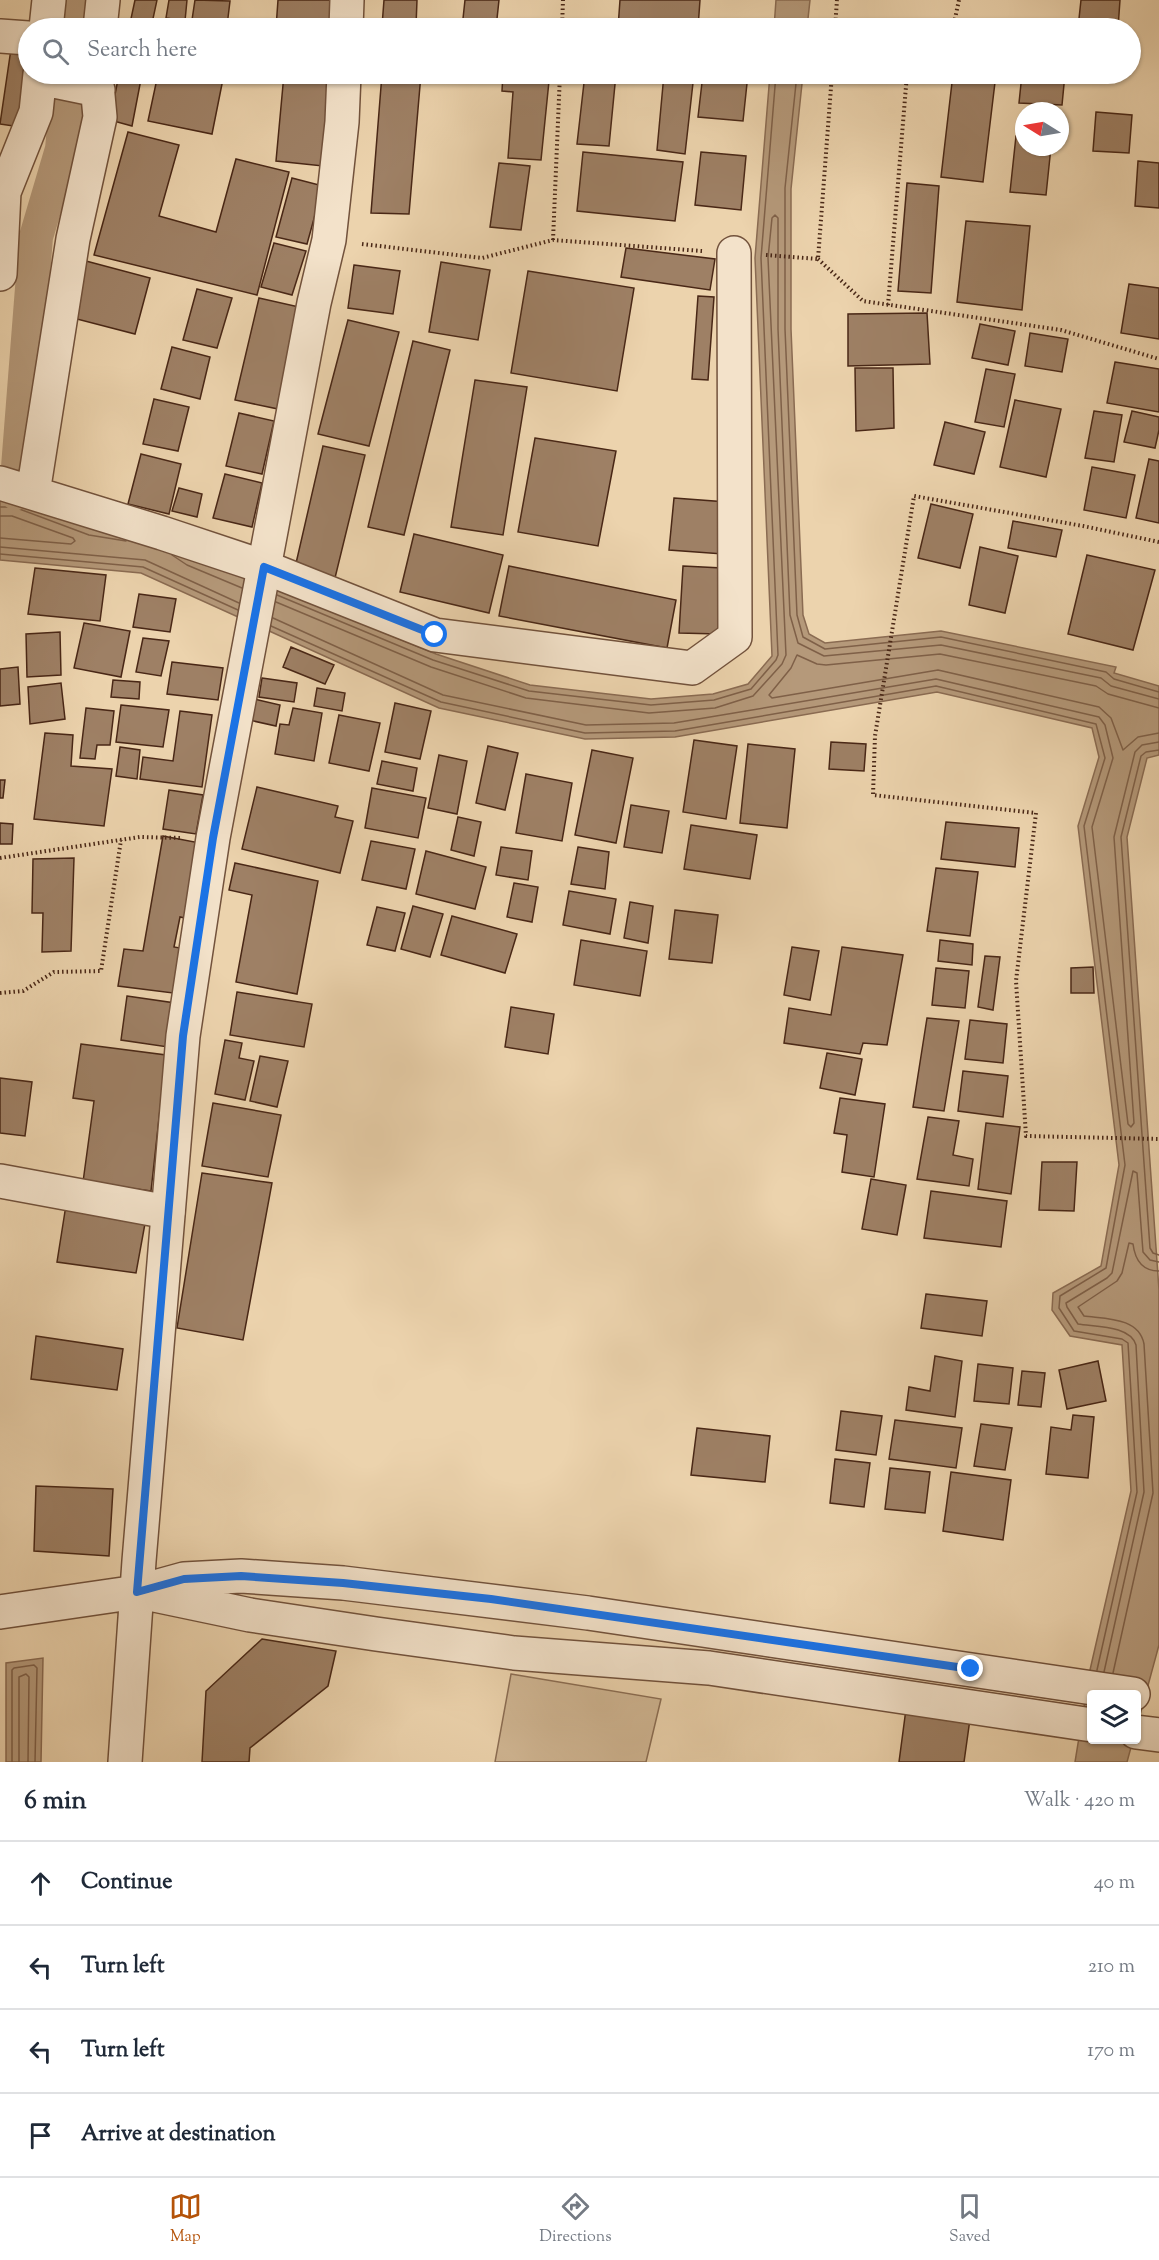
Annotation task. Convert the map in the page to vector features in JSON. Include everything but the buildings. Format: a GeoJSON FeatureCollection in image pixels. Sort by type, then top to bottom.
{"type":"FeatureCollection","features":[{"type":"Feature","properties":{"kind":"street"},"geometry":{"type":"LineString","coordinates":[[47,18],[49,0]]}},
{"type":"Feature","properties":{"kind":"street"},"geometry":{"type":"LineString","coordinates":[[101,18],[103,0]]}},
{"type":"Feature","properties":{"kind":"street"},"geometry":{"type":"LineString","coordinates":[[346,18],[347,0]]}},
{"type":"Feature","properties":{"kind":"street"},"geometry":{"type":"LineString","coordinates":[[0,36],[18,37]]}},
{"type":"Feature","properties":{"kind":"street"},"geometry":{"type":"LineString","coordinates":[[0,274],[4,192],[36,112],[39,84]]}},
{"type":"Feature","properties":{"kind":"street"},"geometry":{"type":"LineString","coordinates":[[33,493],[73,239],[100,117],[97,84]]}},
{"type":"Feature","properties":{"kind":"street"},"geometry":{"type":"LineString","coordinates":[[125,1762],[183,1036],[213,838],[314,303],[328,240],[342,122],[344,84]]}},
{"type":"Feature","properties":{"kind":"street"},"geometry":{"type":"LineString","coordinates":[[0,483],[264,567],[435,635],[692,668],[735,638],[734,253]]}},
{"type":"Feature","properties":{"kind":"street"},"geometry":{"type":"LineString","coordinates":[[0,1181],[168,1212]]}},
{"type":"Feature","properties":{"kind":"street"},"geometry":{"type":"LineString","coordinates":[[0,1612],[137,1592],[184,1579],[241,1576],[343,1583],[491,1599],[1102,1690]]}},
{"type":"Feature","properties":{"kind":"street"},"geometry":{"type":"LineString","coordinates":[[137,1592],[250,1615],[410,1639],[514,1653],[709,1668],[1087,1724]]}},
{"type":"Feature","properties":{"kind":"street"},"geometry":{"type":"LineString","coordinates":[[1141,1696],[1159,1699]]}},
{"type":"Feature","properties":{"kind":"street"},"geometry":{"type":"LineString","coordinates":[[1141,1733],[1159,1735]]}},
{"type":"Feature","properties":{"kind":"path"},"geometry":{"type":"LineString","coordinates":[[562,18],[563,0]]}},
{"type":"Feature","properties":{"kind":"path"},"geometry":{"type":"LineString","coordinates":[[836,18],[837,0]]}},
{"type":"Feature","properties":{"kind":"path"},"geometry":{"type":"LineString","coordinates":[[955,18],[959,0]]}},
{"type":"Feature","properties":{"kind":"path"},"geometry":{"type":"LineString","coordinates":[[554,240],[560,84]]}},
{"type":"Feature","properties":{"kind":"path"},"geometry":{"type":"LineString","coordinates":[[818,259],[831,84]]}},
{"type":"Feature","properties":{"kind":"path"},"geometry":{"type":"LineString","coordinates":[[888,305],[906,84]]}},
{"type":"Feature","properties":{"kind":"path"},"geometry":{"type":"LineString","coordinates":[[328,240],[482,258],[554,240],[818,259],[863,301],[1061,330],[1159,358]]}},
{"type":"Feature","properties":{"kind":"path"},"geometry":{"type":"LineString","coordinates":[[1159,542],[914,496],[875,736],[873,795],[1036,813],[1016,981],[1026,1136],[1159,1139]]}},
{"type":"Feature","properties":{"kind":"path"},"geometry":{"type":"LineString","coordinates":[[0,858],[140,837],[213,838]]}},
{"type":"Feature","properties":{"kind":"path"},"geometry":{"type":"LineString","coordinates":[[0,993],[23,991],[54,972],[101,971],[121,840]]}},
{"type":"Feature","properties":{"kind":"shaded area"},"geometry":{"type":"Polygon","coordinates":[[[511,1674],[661,1699],[646,1762],[495,1762],[511,1674]]]}},
{"type":"Feature","properties":{"kind":"water"},"geometry":{"type":"Polygon","coordinates":[[[776,0],[810,0],[808,18],[775,18],[776,0]]]}},
{"type":"Feature","properties":{"kind":"water"},"geometry":{"type":"Polygon","coordinates":[[[769,84],[802,84],[791,189],[791,329],[803,615],[809,634],[825,643],[941,631],[1116,667],[1114,673],[1159,686],[1159,755],[1147,758],[1127,837],[1159,1290],[1159,1645],[1141,1711],[1141,1690],[1087,1690],[1087,1744],[1132,1744],[1127,1762],[1075,1762],[1090,1670],[1131,1491],[1122,1345],[1070,1336],[1052,1310],[1053,1293],[1101,1266],[1119,1165],[1078,826],[1099,757],[1092,728],[937,692],[675,737],[585,739],[439,708],[141,573],[0,560],[0,493],[162,533],[329,610],[436,654],[530,685],[651,699],[713,694],[748,684],[772,656],[755,258],[769,84]]]}},
{"type":"Feature","properties":{"kind":"water"},"geometry":{"type":"Polygon","coordinates":[[[43,1658],[41,1762],[6,1762],[6,1663],[43,1658]]]}},
{"type":"Feature","properties":{"kind":"waterway"},"geometry":{"type":"LineString","coordinates":[[74,18],[76,0]]}},
{"type":"Feature","properties":{"kind":"waterway"},"geometry":{"type":"LineString","coordinates":[[16,493],[36,237],[62,149],[68,84]]}},
{"type":"Feature","properties":{"kind":"route"},"geometry":{"type":"LineString","coordinates":[[435,635],[264,567],[213,838],[183,1036],[137,1592],[184,1579],[241,1576],[343,1583],[491,1599],[971,1669]]}}]}
